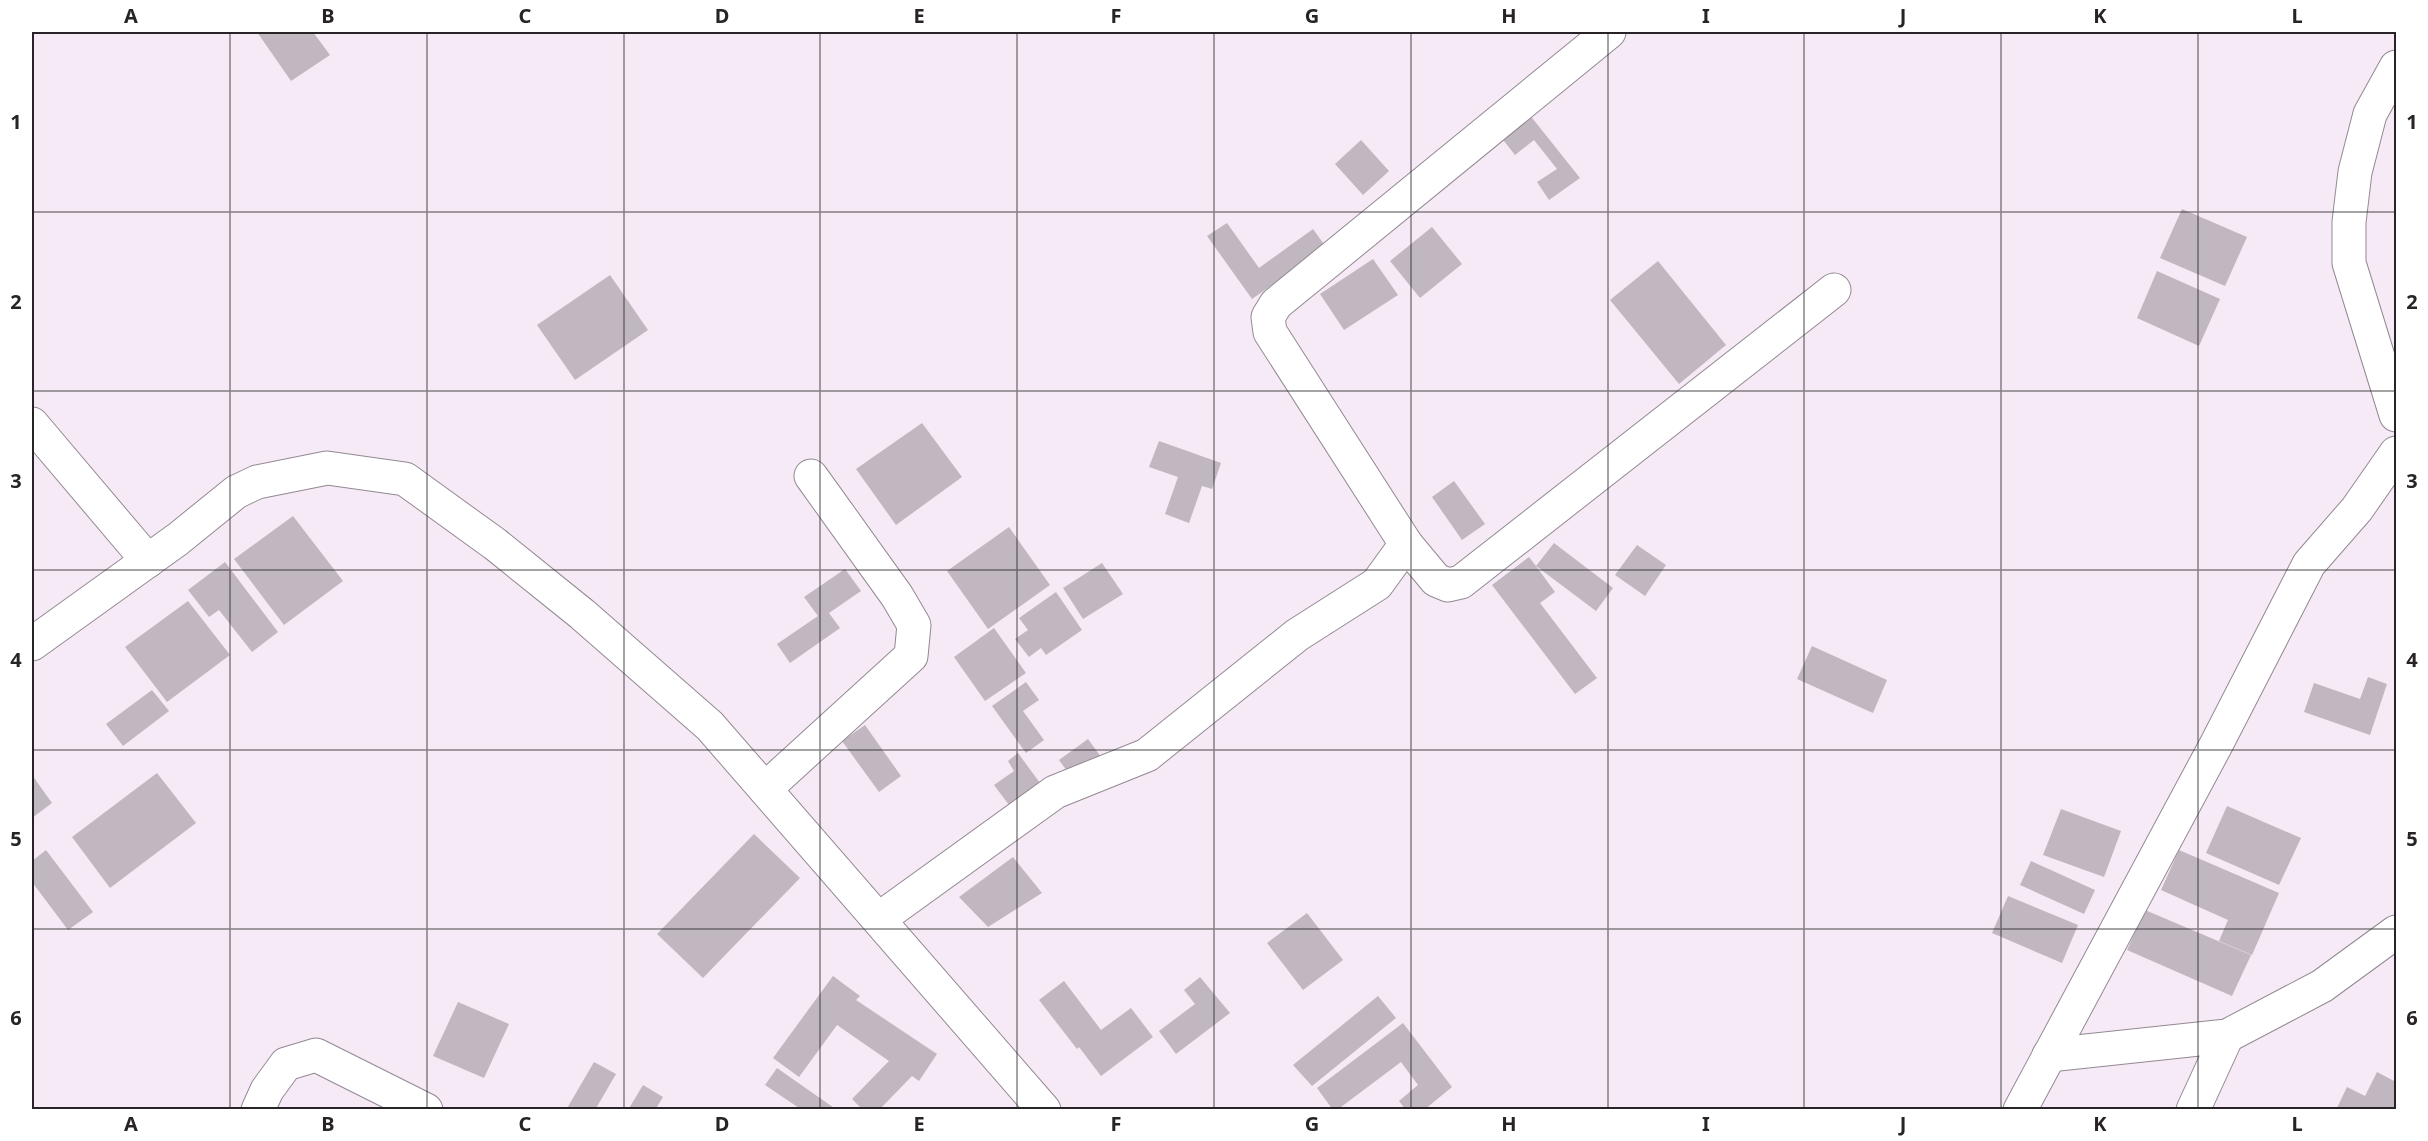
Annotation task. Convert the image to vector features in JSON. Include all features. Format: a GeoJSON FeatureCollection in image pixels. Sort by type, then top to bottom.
{"type":"FeatureCollection","features":[{"type":"Feature","properties":{"kind":"street"},"geometry":{"type":"LineString","coordinates":[[1609,32],[1276,304],[1268,317],[1270,332],[1406,544],[1437,580],[1448,585],[1461,582],[1834,291]]}},
{"type":"Feature","properties":{"kind":"street"},"geometry":{"type":"LineString","coordinates":[[2397,67],[2370,114],[2355,172],[2349,222],[2349,263],[2397,415]]}},
{"type":"Feature","properties":{"kind":"street"},"geometry":{"type":"LineString","coordinates":[[32,424],[148,561]]}},
{"type":"Feature","properties":{"kind":"street"},"geometry":{"type":"LineString","coordinates":[[2020,1110],[2217,743],[2309,564],[2357,509],[2397,453]]}},
{"type":"Feature","properties":{"kind":"street"},"geometry":{"type":"LineString","coordinates":[[32,644],[148,561],[236,492],[257,482],[327,468],[405,479],[495,544],[582,614],[710,726],[1044,1110]]}},
{"type":"Feature","properties":{"kind":"street"},"geometry":{"type":"LineString","coordinates":[[765,789],[910,656],[914,625],[897,596],[811,476]]}},
{"type":"Feature","properties":{"kind":"street"},"geometry":{"type":"LineString","coordinates":[[879,919],[1055,792],[1147,755],[1297,635],[1377,584],[1406,544]]}},
{"type":"Feature","properties":{"kind":"street"},"geometry":{"type":"LineString","coordinates":[[2049,1054],[2227,1036],[2322,986],[2397,932]]}},
{"type":"Feature","properties":{"kind":"street"},"geometry":{"type":"LineString","coordinates":[[2193,1110],[2227,1036]]}},
{"type":"Feature","properties":{"kind":"street"},"geometry":{"type":"LineString","coordinates":[[258,1110],[267,1090],[286,1064],[316,1055],[426,1110]]}},
{"type":"Feature","properties":{"kind":"building"},"geometry":{"type":"Polygon","coordinates":[[[257,32],[313,32],[330,55],[291,81],[257,32]]]}},
{"type":"Feature","properties":{"kind":"building"},"geometry":{"type":"Polygon","coordinates":[[[1529,114],[1580,178],[1549,200],[1537,182],[1557,169],[1534,140],[1515,155],[1500,136],[1529,114]]]}},
{"type":"Feature","properties":{"kind":"building"},"geometry":{"type":"Polygon","coordinates":[[[1361,140],[1389,171],[1363,195],[1335,164],[1361,140]]]}},
{"type":"Feature","properties":{"kind":"building"},"geometry":{"type":"Polygon","coordinates":[[[2182,209],[2247,237],[2225,286],[2160,258],[2182,209]]]}},
{"type":"Feature","properties":{"kind":"building"},"geometry":{"type":"Polygon","coordinates":[[[1227,223],[1259,268],[1313,229],[1326,247],[1252,299],[1207,236],[1227,223]]]}},
{"type":"Feature","properties":{"kind":"building"},"geometry":{"type":"Polygon","coordinates":[[[1432,227],[1462,264],[1420,298],[1390,261],[1432,227]]]}},
{"type":"Feature","properties":{"kind":"building"},"geometry":{"type":"Polygon","coordinates":[[[1373,259],[1398,295],[1344,330],[1320,294],[1373,259]]]}},
{"type":"Feature","properties":{"kind":"building"},"geometry":{"type":"Polygon","coordinates":[[[1658,261],[1726,345],[1679,384],[1610,300],[1658,261]]]}},
{"type":"Feature","properties":{"kind":"building"},"geometry":{"type":"Polygon","coordinates":[[[2157,271],[2220,299],[2199,346],[2137,318],[2157,271]]]}},
{"type":"Feature","properties":{"kind":"building"},"geometry":{"type":"Polygon","coordinates":[[[610,275],[648,330],[575,380],[537,325],[610,275]]]}},
{"type":"Feature","properties":{"kind":"building"},"geometry":{"type":"Polygon","coordinates":[[[922,423],[962,477],[896,525],[856,469],[922,423]]]}},
{"type":"Feature","properties":{"kind":"building"},"geometry":{"type":"Polygon","coordinates":[[[1159,441],[1221,463],[1212,489],[1202,486],[1189,523],[1165,514],[1178,477],[1149,467],[1159,441]]]}},
{"type":"Feature","properties":{"kind":"building"},"geometry":{"type":"Polygon","coordinates":[[[1454,481],[1485,524],[1462,540],[1432,497],[1454,481]]]}},
{"type":"Feature","properties":{"kind":"building"},"geometry":{"type":"Polygon","coordinates":[[[293,516],[343,581],[284,625],[234,559],[293,516]]]}},
{"type":"Feature","properties":{"kind":"building"},"geometry":{"type":"Polygon","coordinates":[[[1009,527],[1050,585],[988,629],[947,571],[1009,527]]]}},
{"type":"Feature","properties":{"kind":"building"},"geometry":{"type":"Polygon","coordinates":[[[1554,543],[1613,588],[1596,611],[1536,566],[1554,543]]]}},
{"type":"Feature","properties":{"kind":"building"},"geometry":{"type":"Polygon","coordinates":[[[1637,545],[1666,565],[1645,596],[1615,575],[1637,545]]]}},
{"type":"Feature","properties":{"kind":"building"},"geometry":{"type":"Polygon","coordinates":[[[1529,557],[1555,592],[1540,603],[1597,678],[1575,694],[1492,585],[1529,557]]]}},
{"type":"Feature","properties":{"kind":"building"},"geometry":{"type":"Polygon","coordinates":[[[225,562],[278,632],[252,652],[219,610],[209,617],[188,590],[225,562]]]}},
{"type":"Feature","properties":{"kind":"building"},"geometry":{"type":"Polygon","coordinates":[[[1102,563],[1123,594],[1083,619],[1063,588],[1102,563]]]}},
{"type":"Feature","properties":{"kind":"building"},"geometry":{"type":"Polygon","coordinates":[[[845,569],[861,591],[829,613],[840,628],[790,663],[777,644],[818,616],[804,597],[845,569]]]}},
{"type":"Feature","properties":{"kind":"building"},"geometry":{"type":"Polygon","coordinates":[[[1056,592],[1082,630],[1046,655],[1041,648],[1029,657],[1015,639],[1028,630],[1019,618],[1056,592]]]}},
{"type":"Feature","properties":{"kind":"building"},"geometry":{"type":"Polygon","coordinates":[[[188,601],[230,655],[167,702],[125,647],[188,601]]]}},
{"type":"Feature","properties":{"kind":"building"},"geometry":{"type":"Polygon","coordinates":[[[994,628],[1026,673],[985,701],[954,657],[994,628]]]}},
{"type":"Feature","properties":{"kind":"building"},"geometry":{"type":"Polygon","coordinates":[[[1812,646],[1887,680],[1873,713],[1797,679],[1812,646]]]}},
{"type":"Feature","properties":{"kind":"building"},"geometry":{"type":"Polygon","coordinates":[[[2368,677],[2387,684],[2370,735],[2304,712],[2314,683],[2360,699],[2368,677]]]}},
{"type":"Feature","properties":{"kind":"building"},"geometry":{"type":"Polygon","coordinates":[[[1026,682],[1039,700],[1023,711],[1044,740],[1026,753],[992,706],[1026,682]]]}},
{"type":"Feature","properties":{"kind":"building"},"geometry":{"type":"Polygon","coordinates":[[[152,690],[169,711],[123,746],[106,724],[152,690]]]}},
{"type":"Feature","properties":{"kind":"building"},"geometry":{"type":"Polygon","coordinates":[[[865,725],[901,776],[879,792],[842,741],[865,725]]]}},
{"type":"Feature","properties":{"kind":"building"},"geometry":{"type":"Polygon","coordinates":[[[1088,739],[1101,757],[1072,778],[1059,760],[1088,739]]]}},
{"type":"Feature","properties":{"kind":"building"},"geometry":{"type":"Polygon","coordinates":[[[1018,753],[1040,783],[1009,805],[994,785],[1014,771],[1008,761],[1018,753]]]}},
{"type":"Feature","properties":{"kind":"building"},"geometry":{"type":"Polygon","coordinates":[[[157,773],[196,823],[110,888],[72,837],[157,773]]]}},
{"type":"Feature","properties":{"kind":"building"},"geometry":{"type":"Polygon","coordinates":[[[32,775],[52,803],[32,818],[32,775]]]}},
{"type":"Feature","properties":{"kind":"building"},"geometry":{"type":"Polygon","coordinates":[[[2227,806],[2301,838],[2279,885],[2206,853],[2227,806]]]}},
{"type":"Feature","properties":{"kind":"building"},"geometry":{"type":"Polygon","coordinates":[[[2061,809],[2121,831],[2104,877],[2043,855],[2061,809]]]}},
{"type":"Feature","properties":{"kind":"building"},"geometry":{"type":"Polygon","coordinates":[[[754,834],[800,878],[703,978],[657,934],[754,834]]]}},
{"type":"Feature","properties":{"kind":"building"},"geometry":{"type":"Polygon","coordinates":[[[46,850],[93,912],[68,930],[32,882],[32,861],[46,850]]]}},
{"type":"Feature","properties":{"kind":"building"},"geometry":{"type":"Polygon","coordinates":[[[2179,850],[2279,893],[2252,955],[2219,941],[2228,920],[2161,890],[2179,850]]]}},
{"type":"Feature","properties":{"kind":"building"},"geometry":{"type":"Polygon","coordinates":[[[1013,857],[1042,893],[988,927],[959,897],[1013,857]]]}},
{"type":"Feature","properties":{"kind":"building"},"geometry":{"type":"Polygon","coordinates":[[[2031,861],[2095,890],[2084,914],[2020,885],[2031,861]]]}},
{"type":"Feature","properties":{"kind":"building"},"geometry":{"type":"Polygon","coordinates":[[[2008,896],[2078,925],[2062,963],[1992,933],[2008,896]]]}},
{"type":"Feature","properties":{"kind":"building"},"geometry":{"type":"Polygon","coordinates":[[[2145,910],[2251,955],[2232,996],[2127,950],[2145,910]]]}},
{"type":"Feature","properties":{"kind":"building"},"geometry":{"type":"Polygon","coordinates":[[[1307,913],[1343,960],[1303,990],[1267,943],[1307,913]]]}},
{"type":"Feature","properties":{"kind":"building"},"geometry":{"type":"Polygon","coordinates":[[[833,976],[860,996],[856,1000],[937,1054],[919,1081],[912,1076],[879,1110],[863,1110],[852,1099],[889,1061],[837,1025],[799,1077],[773,1058],[833,976]]]}},
{"type":"Feature","properties":{"kind":"building"},"geometry":{"type":"Polygon","coordinates":[[[1200,977],[1230,1013],[1176,1054],[1159,1031],[1195,1004],[1184,990],[1200,977]]]}},
{"type":"Feature","properties":{"kind":"building"},"geometry":{"type":"Polygon","coordinates":[[[1064,981],[1101,1030],[1131,1008],[1153,1037],[1101,1076],[1039,1000],[1064,981]]]}},
{"type":"Feature","properties":{"kind":"building"},"geometry":{"type":"Polygon","coordinates":[[[1378,996],[1396,1018],[1312,1086],[1293,1065],[1378,996]]]}},
{"type":"Feature","properties":{"kind":"building"},"geometry":{"type":"Polygon","coordinates":[[[458,1002],[509,1024],[484,1078],[433,1056],[458,1002]]]}},
{"type":"Feature","properties":{"kind":"building"},"geometry":{"type":"Polygon","coordinates":[[[1403,1023],[1452,1087],[1424,1110],[1406,1110],[1399,1101],[1418,1085],[1401,1062],[1337,1110],[1333,1110],[1317,1088],[1403,1023]]]}},
{"type":"Feature","properties":{"kind":"building"},"geometry":{"type":"Polygon","coordinates":[[[594,1062],[616,1074],[595,1110],[566,1110],[594,1062]]]}},
{"type":"Feature","properties":{"kind":"building"},"geometry":{"type":"Polygon","coordinates":[[[777,1068],[837,1110],[802,1110],[765,1085],[777,1068]]]}},
{"type":"Feature","properties":{"kind":"building"},"geometry":{"type":"Polygon","coordinates":[[[2377,1072],[2396,1082],[2396,1110],[2336,1110],[2347,1087],[2365,1096],[2377,1072]]]}},
{"type":"Feature","properties":{"kind":"building"},"geometry":{"type":"Polygon","coordinates":[[[643,1085],[663,1097],[655,1110],[628,1110],[643,1085]]]}}]}
